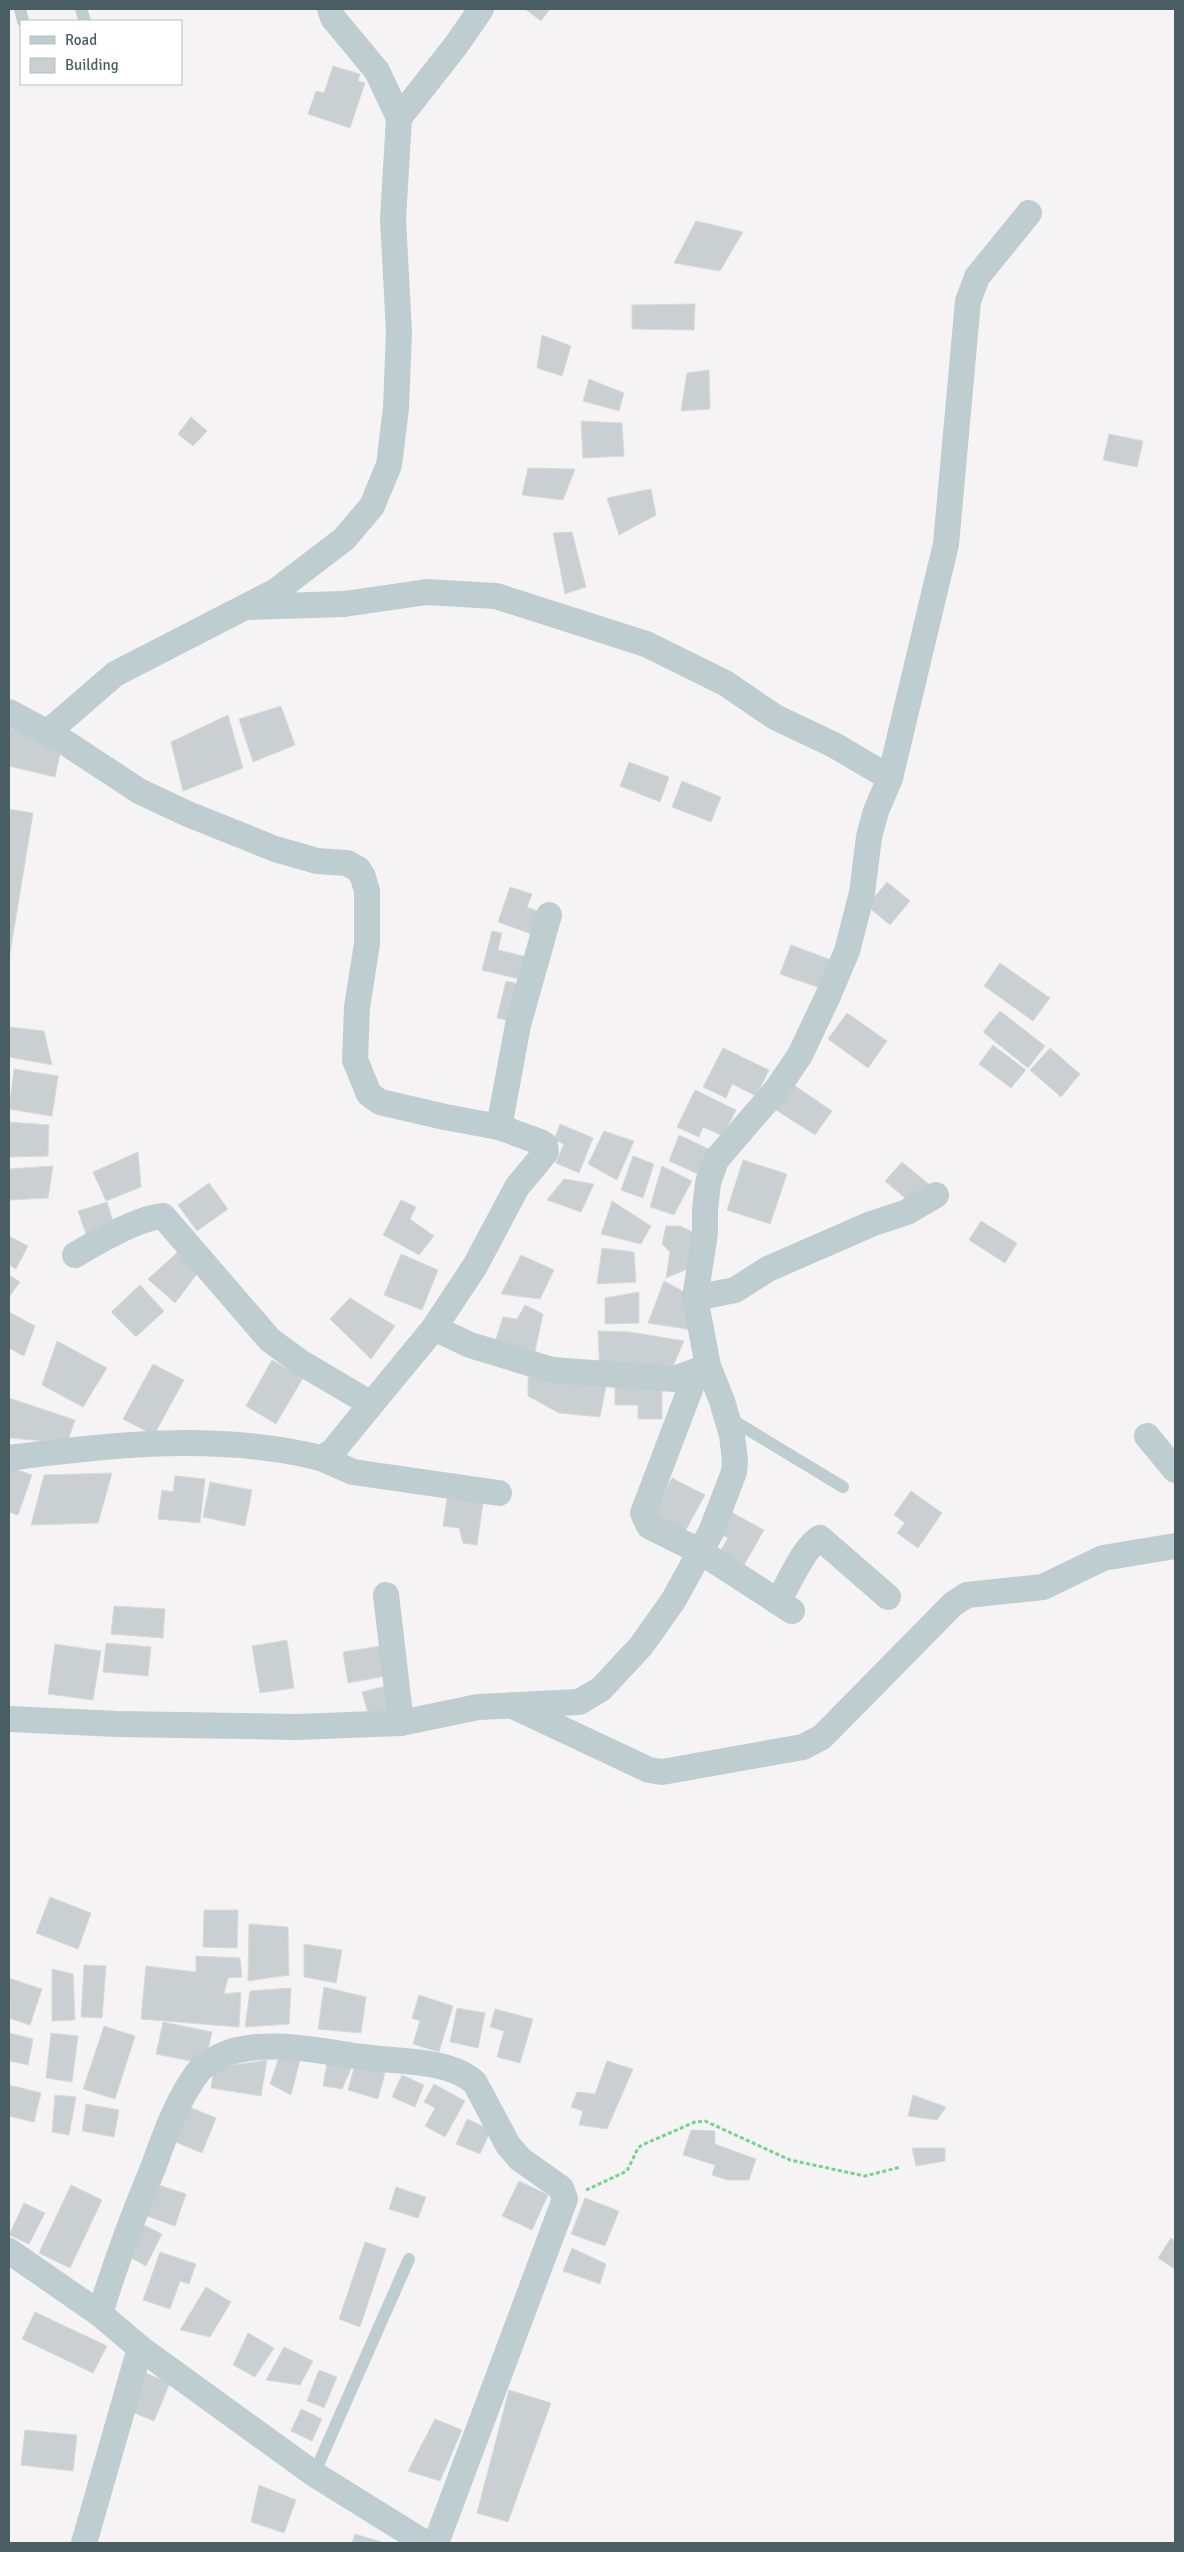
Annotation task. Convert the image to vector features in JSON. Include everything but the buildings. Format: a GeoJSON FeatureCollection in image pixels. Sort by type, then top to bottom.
{"type":"FeatureCollection","features":[{"type":"Feature","properties":{"kind":"street"},"geometry":{"type":"LineString","coordinates":[[48,732],[115,674],[276,591],[344,539],[372,506],[389,466],[396,408],[399,332],[393,219],[399,118],[377,71],[334,18],[330,9]]}},
{"type":"Feature","properties":{"kind":"street"},"geometry":{"type":"LineString","coordinates":[[399,118],[457,44],[481,9]]}},
{"type":"Feature","properties":{"kind":"street"},"geometry":{"type":"LineString","coordinates":[[9,1718],[118,1724],[296,1727],[401,1723],[478,1707],[579,1702],[601,1689],[641,1646],[660,1621],[701,1552],[734,1472],[735,1450],[727,1417],[702,1368],[695,1298],[706,1233],[705,1203],[711,1172],[716,1160],[786,1075],[800,1055],[847,951],[862,893],[869,837],[876,811],[890,778],[946,544],[968,301],[977,278],[1029,213]]}},
{"type":"Feature","properties":{"kind":"street"},"geometry":{"type":"LineString","coordinates":[[248,607],[344,604],[427,592],[496,596],[646,644],[725,683],[775,717],[834,745],[890,778]]}},
{"type":"Feature","properties":{"kind":"street"},"geometry":{"type":"LineString","coordinates":[[9,712],[48,732],[139,791],[188,814],[275,849],[317,861],[347,863],[358,869],[364,877],[367,891],[367,944],[358,1007],[355,1060],[369,1094],[380,1102],[499,1127],[545,1145],[546,1152],[517,1187],[475,1266],[434,1328],[337,1447],[321,1458]]}},
{"type":"Feature","properties":{"kind":"street"},"geometry":{"type":"LineString","coordinates":[[499,1127],[518,1025],[548,916]]}},
{"type":"Feature","properties":{"kind":"street"},"geometry":{"type":"LineString","coordinates":[[695,1298],[734,1290],[768,1269],[871,1224],[906,1212],[936,1195]]}},
{"type":"Feature","properties":{"kind":"street"},"geometry":{"type":"LineString","coordinates":[[75,1255],[155,1216],[163,1216],[270,1340],[300,1362],[371,1404]]}},
{"type":"Feature","properties":{"kind":"street"},"geometry":{"type":"LineString","coordinates":[[434,1328],[470,1345],[552,1370],[674,1379],[702,1368]]}},
{"type":"Feature","properties":{"kind":"street"},"geometry":{"type":"LineString","coordinates":[[702,1368],[643,1513],[649,1526],[701,1552],[785,1607],[801,1561],[813,1544],[820,1538],[826,1541],[888,1597]]}},
{"type":"Feature","properties":{"kind":"street"},"geometry":{"type":"LineString","coordinates":[[1147,1436],[1175,1470]]}},
{"type":"Feature","properties":{"kind":"street"},"geometry":{"type":"LineString","coordinates":[[9,1458],[95,1446],[212,1443],[293,1451],[321,1458],[353,1472],[499,1493]]}},
{"type":"Feature","properties":{"kind":"street"},"geometry":{"type":"LineString","coordinates":[[512,1705],[648,1770],[662,1772],[803,1747],[822,1737],[953,1604],[967,1595],[1043,1587],[1103,1558],[1175,1546]]}},
{"type":"Feature","properties":{"kind":"street"},"geometry":{"type":"LineString","coordinates":[[386,1594],[401,1723]]}},
{"type":"Feature","properties":{"kind":"street"},"geometry":{"type":"LineString","coordinates":[[100,2314],[118,2254],[167,2130],[188,2087],[200,2070],[220,2056],[247,2048],[301,2048],[361,2057],[433,2064],[467,2075],[475,2082],[508,2145],[520,2159],[561,2188],[565,2199],[436,2543]]}},
{"type":"Feature","properties":{"kind":"street"},"geometry":{"type":"LineString","coordinates":[[9,2251],[100,2314],[140,2348],[314,2474],[412,2540]]}},
{"type":"Feature","properties":{"kind":"street"},"geometry":{"type":"LineString","coordinates":[[84,2543],[140,2348]]}},
{"type":"Feature","properties":{"kind":"lane"},"geometry":{"type":"LineString","coordinates":[[727,1417],[843,1487]]}},
{"type":"Feature","properties":{"kind":"lane"},"geometry":{"type":"LineString","coordinates":[[314,2474],[409,2259]]}},
{"type":"Feature","properties":{"kind":"path"},"geometry":{"type":"LineString","coordinates":[[565,2199],[622,2175],[627,2171],[638,2148],[642,2145],[695,2122],[705,2121],[790,2160],[865,2176],[901,2166]]}}]}
